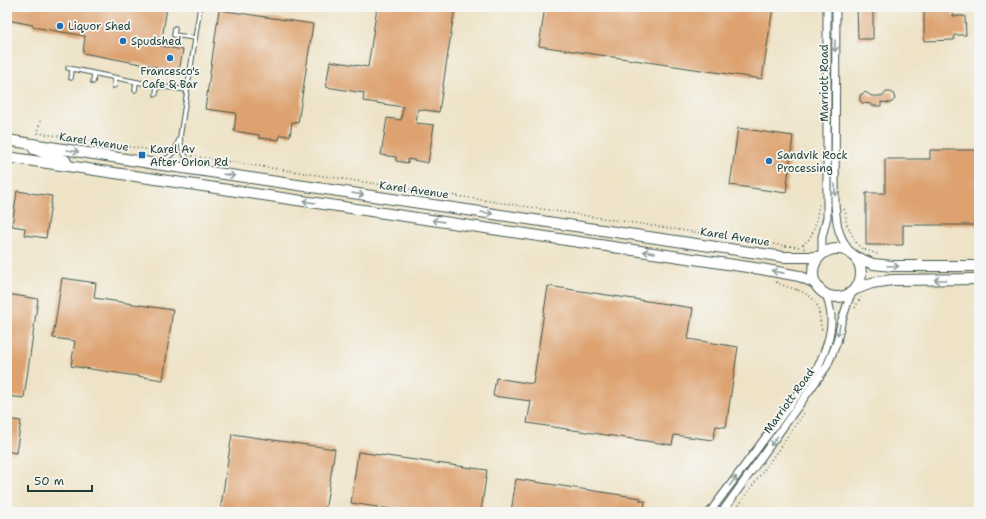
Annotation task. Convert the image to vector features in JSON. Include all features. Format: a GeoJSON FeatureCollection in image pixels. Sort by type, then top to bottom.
{"type":"FeatureCollection","features":[{"type":"Feature","properties":{"kind":"main road","name":"Karel Avenue"},"geometry":{"type":"LineString","coordinates":[[9,140],[156,164],[784,257],[821,255],[829,250],[844,249],[873,264],[893,266],[979,266]]}},
{"type":"Feature","properties":{"kind":"main road"},"geometry":{"type":"LineString","coordinates":[[9,140],[65,160],[68,166]]}},
{"type":"Feature","properties":{"kind":"main road"},"geometry":{"type":"LineString","coordinates":[[7,157],[761,269],[799,276],[815,283]]}},
{"type":"Feature","properties":{"kind":"main road"},"geometry":{"type":"LineString","coordinates":[[853,254],[862,269],[862,276],[853,291]]}},
{"type":"Feature","properties":{"kind":"main road"},"geometry":{"type":"LineString","coordinates":[[821,255],[813,270],[815,283],[818,288],[827,295],[839,297],[872,283],[892,280],[979,279]]}},
{"type":"Feature","properties":{"kind":"street","name":"Marriott Road"},"geometry":{"type":"LineString","coordinates":[[821,255],[822,237],[827,217],[828,7]]}},
{"type":"Feature","properties":{"kind":"street","name":"Marriott Road"},"geometry":{"type":"LineString","coordinates":[[836,7],[835,204],[838,233],[841,240],[853,254]]}},
{"type":"Feature","properties":{"kind":"street","name":"Marriott Road"},"geometry":{"type":"LineString","coordinates":[[722,512],[827,366],[837,342],[841,323],[853,291]]}},
{"type":"Feature","properties":{"kind":"street","name":"Marriott Road"},"geometry":{"type":"LineString","coordinates":[[710,512],[818,366],[828,339],[831,316],[827,295]]}},
{"type":"Feature","properties":{"kind":"lane"},"geometry":{"type":"LineString","coordinates":[[156,164],[171,157],[180,137],[200,7]]}},
{"type":"Feature","properties":{"kind":"lane"},"geometry":{"type":"LineString","coordinates":[[175,28],[174,35],[196,38]]}},
{"type":"Feature","properties":{"kind":"lane"},"geometry":{"type":"LineString","coordinates":[[68,68],[157,86],[187,90]]}},
{"type":"Feature","properties":{"kind":"lane"},"geometry":{"type":"LineString","coordinates":[[71,78],[72,70]]}},
{"type":"Feature","properties":{"kind":"lane"},"geometry":{"type":"LineString","coordinates":[[93,82],[94,74]]}},
{"type":"Feature","properties":{"kind":"lane"},"geometry":{"type":"LineString","coordinates":[[114,86],[115,78]]}},
{"type":"Feature","properties":{"kind":"lane"},"geometry":{"type":"LineString","coordinates":[[135,90],[136,82]]}},
{"type":"Feature","properties":{"kind":"lane"},"geometry":{"type":"LineString","coordinates":[[156,94],[157,86]]}},
{"type":"Feature","properties":{"kind":"lane"},"geometry":{"type":"LineString","coordinates":[[180,137],[184,155],[197,170]]}},
{"type":"Feature","properties":{"kind":"path"},"geometry":{"type":"LineString","coordinates":[[40,121],[38,133],[173,153]]}},
{"type":"Feature","properties":{"kind":"path"},"geometry":{"type":"LineString","coordinates":[[184,155],[786,246]]}},
{"type":"Feature","properties":{"kind":"path"},"geometry":{"type":"LineString","coordinates":[[804,247],[803,244],[807,242],[813,233],[820,198]]}},
{"type":"Feature","properties":{"kind":"path"},"geometry":{"type":"LineString","coordinates":[[851,233],[856,244],[873,253]]}},
{"type":"Feature","properties":{"kind":"path"},"geometry":{"type":"LineString","coordinates":[[780,284],[797,290],[814,299],[818,309],[822,331],[828,339]]}},
{"type":"Feature","properties":{"kind":"path"},"geometry":{"type":"LineString","coordinates":[[855,308],[861,297],[865,294]]}},
{"type":"Feature","properties":{"kind":"building","name":"Spudshed"},"geometry":{"type":"Polygon","coordinates":[[[7,7],[167,7],[161,46],[183,50],[179,71],[83,53],[85,36],[33,27],[33,25],[7,20],[7,7]]]}},
{"type":"Feature","properties":{"kind":"building"},"geometry":{"type":"Polygon","coordinates":[[[377,7],[455,7],[439,112],[418,109],[416,123],[434,125],[428,163],[408,159],[408,163],[396,161],[396,157],[381,155],[387,118],[401,120],[403,107],[363,101],[364,93],[326,87],[330,61],[368,67],[377,7]]]}},
{"type":"Feature","properties":{"kind":"building"},"geometry":{"type":"Polygon","coordinates":[[[545,7],[773,7],[762,79],[539,46],[545,7]]]}},
{"type":"Feature","properties":{"kind":"building"},"geometry":{"type":"Polygon","coordinates":[[[857,7],[873,7],[873,39],[858,39],[857,7]]]}},
{"type":"Feature","properties":{"kind":"building"},"geometry":{"type":"Polygon","coordinates":[[[219,10],[313,24],[298,123],[292,122],[290,136],[280,135],[279,140],[259,138],[259,135],[234,131],[236,113],[205,109],[219,10]]]}},
{"type":"Feature","properties":{"kind":"building"},"geometry":{"type":"Polygon","coordinates":[[[953,10],[953,16],[965,16],[966,35],[954,35],[954,40],[924,41],[924,11],[953,10]]]}},
{"type":"Feature","properties":{"kind":"building"},"geometry":{"type":"Polygon","coordinates":[[[865,92],[872,96],[883,96],[886,92],[890,92],[893,93],[895,99],[891,103],[881,102],[881,106],[872,106],[872,104],[862,103],[860,100],[860,95],[865,92]]]}},
{"type":"Feature","properties":{"kind":"building"},"geometry":{"type":"Polygon","coordinates":[[[738,128],[793,136],[786,193],[730,185],[738,128]]]}},
{"type":"Feature","properties":{"kind":"building"},"geometry":{"type":"Polygon","coordinates":[[[930,150],[979,150],[979,225],[903,225],[903,245],[866,245],[866,193],[885,193],[885,159],[930,159],[930,150]]]}},
{"type":"Feature","properties":{"kind":"building"},"geometry":{"type":"Polygon","coordinates":[[[17,191],[52,196],[46,238],[24,235],[25,228],[12,226],[17,191]]]}},
{"type":"Feature","properties":{"kind":"building"},"geometry":{"type":"Polygon","coordinates":[[[62,278],[96,283],[94,298],[173,310],[163,380],[71,366],[75,341],[53,338],[62,278]]]}},
{"type":"Feature","properties":{"kind":"building"},"geometry":{"type":"Polygon","coordinates":[[[548,286],[693,308],[688,339],[738,347],[726,427],[716,426],[713,440],[674,435],[672,445],[527,423],[531,401],[493,396],[496,378],[533,384],[548,286]]]}},
{"type":"Feature","properties":{"kind":"building"},"geometry":{"type":"Polygon","coordinates":[[[7,294],[38,299],[24,398],[7,396],[7,294]]]}},
{"type":"Feature","properties":{"kind":"building"},"geometry":{"type":"Polygon","coordinates":[[[7,419],[21,421],[16,453],[7,451],[7,419]]]}},
{"type":"Feature","properties":{"kind":"building"},"geometry":{"type":"Polygon","coordinates":[[[232,434],[335,449],[325,512],[220,512],[232,434]]]}},
{"type":"Feature","properties":{"kind":"building"},"geometry":{"type":"Polygon","coordinates":[[[358,452],[487,470],[481,512],[410,512],[351,503],[358,452]]]}},
{"type":"Feature","properties":{"kind":"building"},"geometry":{"type":"Polygon","coordinates":[[[516,479],[641,498],[640,501],[645,501],[644,512],[511,512],[516,479]]]}},
{"type":"Feature","properties":{"kind":"place","name":"Liquor Shed"},"geometry":{"type":"Point","coordinates":[60,26]}},
{"type":"Feature","properties":{"kind":"place","name":"Spudshed"},"geometry":{"type":"Point","coordinates":[123,41]}},
{"type":"Feature","properties":{"kind":"place","name":"Francesco's Cafe & Bar"},"geometry":{"type":"Point","coordinates":[170,58]}},
{"type":"Feature","properties":{"kind":"place","name":"Karel Av After Orion Rd"},"geometry":{"type":"Point","coordinates":[142,155]}},
{"type":"Feature","properties":{"kind":"place","name":"Sandvik Rock Processing"},"geometry":{"type":"Point","coordinates":[769,161]}}]}
